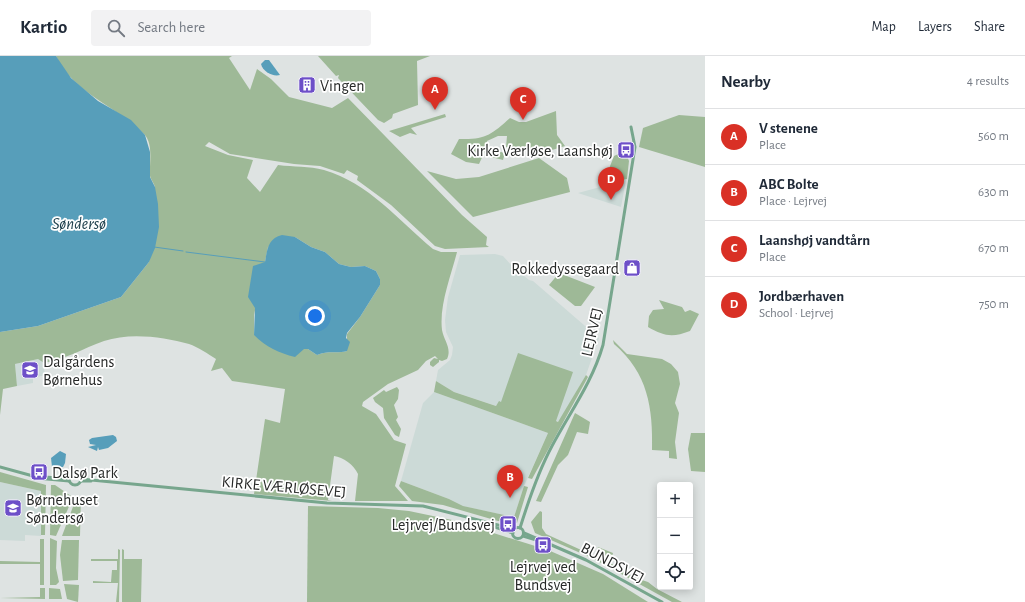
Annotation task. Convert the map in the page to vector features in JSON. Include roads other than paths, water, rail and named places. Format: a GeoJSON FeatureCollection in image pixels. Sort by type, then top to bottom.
{"type":"FeatureCollection","features":[{"type":"Feature","properties":{"kind":"street","name":"LEJRVEJ"},"geometry":{"type":"LineString","coordinates":[[520,528],[534,484],[542,465],[582,396],[593,373],[601,350],[635,147],[631,127]]}},
{"type":"Feature","properties":{"kind":"street"},"geometry":{"type":"LineString","coordinates":[[0,467],[27,474],[69,480],[76,486],[81,480],[79,475],[75,473],[71,475],[69,480]]}},
{"type":"Feature","properties":{"kind":"street","name":"KIRKE VÆRLØSEVEJ"},"geometry":{"type":"LineString","coordinates":[[81,480],[327,503],[423,506],[514,530]]}},
{"type":"Feature","properties":{"kind":"street","name":"KIRKE VÆRLØSEVEJ"},"geometry":{"type":"LineString","coordinates":[[468,517],[513,534]]}},
{"type":"Feature","properties":{"kind":"street"},"geometry":{"type":"LineString","coordinates":[[513,534],[514,530],[520,528],[524,535]]}},
{"type":"Feature","properties":{"kind":"street","name":"BUNDSVEJ"},"geometry":{"type":"LineString","coordinates":[[513,534],[517,539],[524,535],[556,546],[608,571],[661,601]]}},
{"type":"Feature","properties":{"kind":"water","name":"Søndersø"},"geometry":{"type":"Polygon","coordinates":[[[0,56],[56,56],[71,78],[98,101],[131,120],[145,135],[150,152],[150,177],[155,187],[158,204],[159,227],[155,248],[149,262],[121,297],[38,326],[0,332],[0,56]]]}},
{"type":"Feature","properties":{"kind":"water"},"geometry":{"type":"Polygon","coordinates":[[[265,60],[269,60],[280,75],[271,75],[266,72],[261,64],[265,60]]]}},
{"type":"Feature","properties":{"kind":"water"},"geometry":{"type":"Polygon","coordinates":[[[282,235],[295,237],[311,247],[325,252],[339,264],[351,267],[365,266],[376,271],[380,279],[380,285],[360,317],[347,333],[346,338],[350,342],[347,351],[317,355],[308,349],[304,349],[295,357],[273,349],[254,335],[255,308],[248,297],[253,266],[265,262],[269,245],[274,239],[282,235]]]}},
{"type":"Feature","properties":{"kind":"water"},"geometry":{"type":"Polygon","coordinates":[[[113,435],[116,437],[117,441],[108,448],[99,450],[98,447],[97,451],[88,447],[96,445],[90,444],[89,440],[92,438],[113,435]]]}},
{"type":"Feature","properties":{"kind":"water"},"geometry":{"type":"Polygon","coordinates":[[[60,451],[66,454],[63,467],[52,467],[51,458],[60,451]]]}},
{"type":"Feature","properties":{"kind":"waterway"},"geometry":{"type":"LineString","coordinates":[[154,247],[183,251]]}},
{"type":"Feature","properties":{"kind":"waterway"},"geometry":{"type":"LineString","coordinates":[[186,252],[265,262]]}},
{"type":"Feature","properties":{"kind":"place","name":"Vingen"},"geometry":{"type":"Point","coordinates":[307,85]}},
{"type":"Feature","properties":{"kind":"place","name":"V stenene"},"geometry":{"type":"Point","coordinates":[435,110]}},
{"type":"Feature","properties":{"kind":"place","name":"Laanshøj vandtårn"},"geometry":{"type":"Point","coordinates":[523,120]}},
{"type":"Feature","properties":{"kind":"place","name":"Kirke Værløse, Laanshøj"},"geometry":{"type":"Point","coordinates":[626,150]}},
{"type":"Feature","properties":{"kind":"place","name":"Jordbærhaven"},"geometry":{"type":"Point","coordinates":[611,200]}},
{"type":"Feature","properties":{"kind":"place","name":"Rokkedyssegaard"},"geometry":{"type":"Point","coordinates":[632,268]}},
{"type":"Feature","properties":{"kind":"place","name":"Dalgårdens Børnehus"},"geometry":{"type":"Point","coordinates":[30,370]}},
{"type":"Feature","properties":{"kind":"place","name":"Dalsø Park"},"geometry":{"type":"Point","coordinates":[39,472]}},
{"type":"Feature","properties":{"kind":"place","name":"ABC Bolte"},"geometry":{"type":"Point","coordinates":[510,498]}},
{"type":"Feature","properties":{"kind":"place","name":"Børnehuset Søndersø"},"geometry":{"type":"Point","coordinates":[13,508]}},
{"type":"Feature","properties":{"kind":"place","name":"Lejrvej/Bundsvej"},"geometry":{"type":"Point","coordinates":[508,524]}},
{"type":"Feature","properties":{"kind":"place","name":"Lejrvej ved Bundsvej"},"geometry":{"type":"Point","coordinates":[543,545]}}]}
